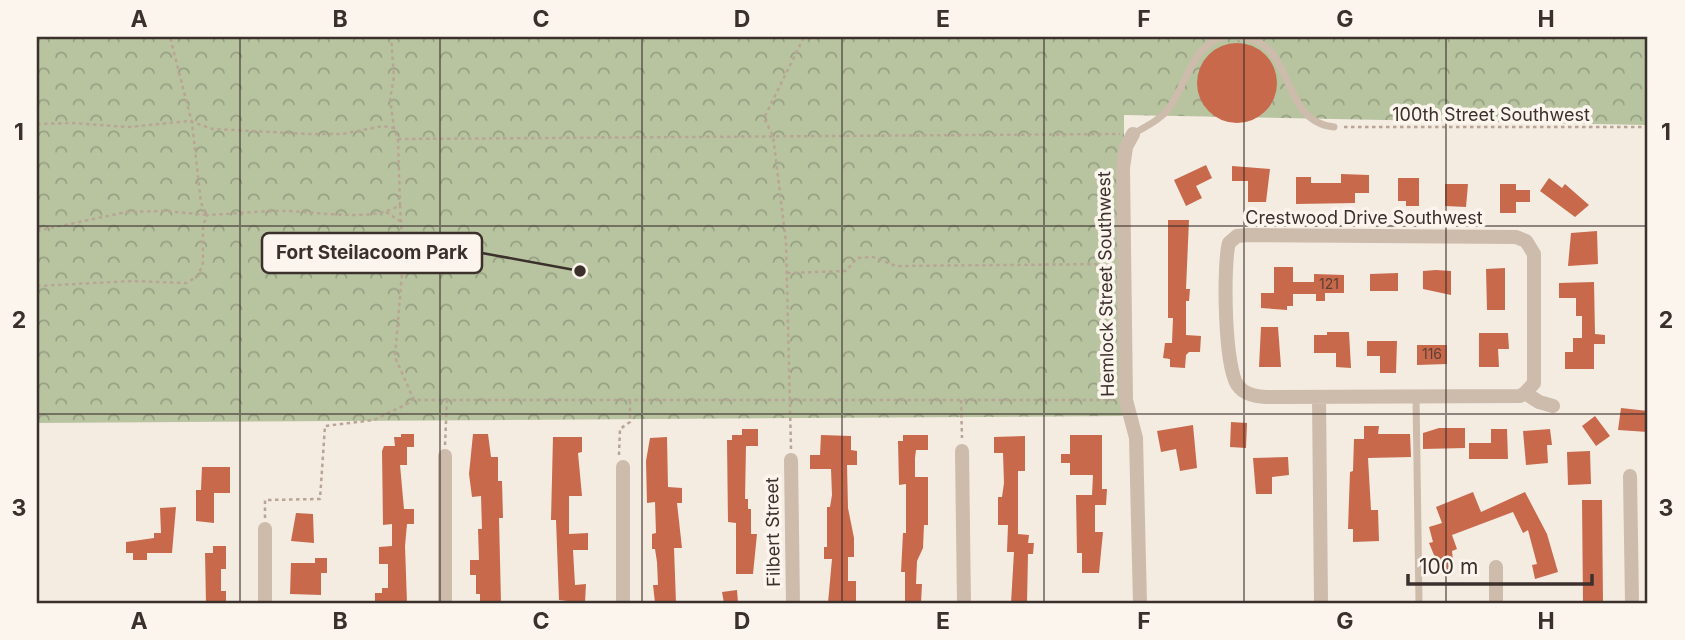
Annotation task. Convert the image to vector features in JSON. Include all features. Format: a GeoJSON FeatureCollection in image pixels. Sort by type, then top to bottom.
{"type":"FeatureCollection","features":[{"type":"Feature","properties":{"kind":"street","name":"Hemlock Street Southwest"},"geometry":{"type":"LineString","coordinates":[[1133,134],[1127,142],[1123,160],[1125,400],[1136,438],[1140,603]]}},
{"type":"Feature","properties":{"kind":"street","name":"Crestwood Drive Southwest"},"geometry":{"type":"LineString","coordinates":[[1237,236],[1516,237],[1526,241],[1534,254],[1534,383],[1520,396],[1416,396],[1259,397],[1240,389],[1234,381],[1227,343],[1227,246],[1237,236]]}},
{"type":"Feature","properties":{"kind":"street","name":"Crestwood Drive Southwest"},"geometry":{"type":"LineString","coordinates":[[1525,393],[1539,402],[1553,405]]}},
{"type":"Feature","properties":{"kind":"street"},"geometry":{"type":"LineString","coordinates":[[1319,397],[1321,603]]}},
{"type":"Feature","properties":{"kind":"street"},"geometry":{"type":"LineString","coordinates":[[962,451],[964,603]]}},
{"type":"Feature","properties":{"kind":"street"},"geometry":{"type":"LineString","coordinates":[[445,456],[445,603]]}},
{"type":"Feature","properties":{"kind":"street","name":"Filbert Street"},"geometry":{"type":"LineString","coordinates":[[791,460],[793,603]]}},
{"type":"Feature","properties":{"kind":"street"},"geometry":{"type":"LineString","coordinates":[[623,467],[623,603]]}},
{"type":"Feature","properties":{"kind":"street"},"geometry":{"type":"LineString","coordinates":[[1630,476],[1632,603]]}},
{"type":"Feature","properties":{"kind":"street"},"geometry":{"type":"LineString","coordinates":[[265,529],[265,603]]}},
{"type":"Feature","properties":{"kind":"street"},"geometry":{"type":"LineString","coordinates":[[1496,568],[1496,603]]}},
{"type":"Feature","properties":{"kind":"lane"},"geometry":{"type":"LineString","coordinates":[[1133,134],[1168,110],[1186,82],[1200,52],[1210,43],[1225,37]]}},
{"type":"Feature","properties":{"kind":"lane"},"geometry":{"type":"LineString","coordinates":[[1240,37],[1266,44],[1276,56],[1297,106],[1321,126],[1334,127]]}},
{"type":"Feature","properties":{"kind":"lane"},"geometry":{"type":"LineString","coordinates":[[1416,396],[1419,603]]}},
{"type":"Feature","properties":{"kind":"path"},"geometry":{"type":"LineString","coordinates":[[37,286],[132,281],[186,283],[198,276],[203,263],[203,226],[207,215],[201,203],[192,123],[170,37]]}},
{"type":"Feature","properties":{"kind":"path"},"geometry":{"type":"LineString","coordinates":[[391,37],[394,77],[390,99],[398,139],[403,261],[395,357],[414,400]]}},
{"type":"Feature","properties":{"kind":"path"},"geometry":{"type":"LineString","coordinates":[[791,460],[787,273],[773,136],[764,118],[804,37]]}},
{"type":"Feature","properties":{"kind":"path"},"geometry":{"type":"LineString","coordinates":[[37,124],[73,123],[129,127],[192,123],[212,129],[310,134],[342,134],[383,126],[394,128]]}},
{"type":"Feature","properties":{"kind":"path","name":"100th Street Southwest"},"geometry":{"type":"LineString","coordinates":[[1334,127],[1648,127]]}},
{"type":"Feature","properties":{"kind":"path"},"geometry":{"type":"LineString","coordinates":[[398,139],[1133,134]]}},
{"type":"Feature","properties":{"kind":"path"},"geometry":{"type":"LineString","coordinates":[[37,231],[126,212],[165,211],[207,215],[386,212],[400,205]]}},
{"type":"Feature","properties":{"kind":"path"},"geometry":{"type":"LineString","coordinates":[[386,212],[400,221]]}},
{"type":"Feature","properties":{"kind":"path"},"geometry":{"type":"LineString","coordinates":[[787,273],[846,271],[858,258],[873,257],[896,266],[1123,263]]}},
{"type":"Feature","properties":{"kind":"path"},"geometry":{"type":"LineString","coordinates":[[265,529],[265,500],[320,499],[325,426],[374,421],[414,400],[1125,400]]}},
{"type":"Feature","properties":{"kind":"path"},"geometry":{"type":"LineString","coordinates":[[445,456],[447,400]]}},
{"type":"Feature","properties":{"kind":"path"},"geometry":{"type":"LineString","coordinates":[[623,467],[620,462],[620,429],[630,422],[630,400]]}},
{"type":"Feature","properties":{"kind":"path"},"geometry":{"type":"LineString","coordinates":[[961,400],[962,451]]}},
{"type":"Feature","properties":{"kind":"green space"},"geometry":{"type":"Polygon","coordinates":[[[37,37],[1648,37],[1648,125],[1124,115],[1124,416],[37,423],[37,37]]]}},
{"type":"Feature","properties":{"kind":"building"},"geometry":{"type":"Polygon","coordinates":[[[1229,43],[1245,43],[1266,54],[1277,75],[1277,91],[1266,112],[1245,123],[1229,123],[1215,117],[1203,105],[1197,91],[1197,75],[1203,61],[1215,49],[1229,43]]]}},
{"type":"Feature","properties":{"kind":"building"},"geometry":{"type":"Polygon","coordinates":[[[1206,165],[1212,178],[1196,186],[1202,198],[1186,206],[1174,180],[1206,165]]]}},
{"type":"Feature","properties":{"kind":"building"},"geometry":{"type":"Polygon","coordinates":[[[1232,166],[1270,169],[1266,202],[1248,202],[1248,181],[1232,181],[1232,166]]]}},
{"type":"Feature","properties":{"kind":"building"},"geometry":{"type":"Polygon","coordinates":[[[1341,174],[1369,175],[1369,193],[1355,193],[1355,203],[1296,204],[1296,177],[1311,177],[1311,183],[1341,183],[1341,174]]]}},
{"type":"Feature","properties":{"kind":"building"},"geometry":{"type":"Polygon","coordinates":[[[1398,178],[1419,178],[1419,206],[1406,206],[1406,201],[1398,201],[1398,178]]]}},
{"type":"Feature","properties":{"kind":"building"},"geometry":{"type":"Polygon","coordinates":[[[1549,178],[1562,188],[1565,184],[1589,205],[1575,217],[1540,191],[1549,178]]]}},
{"type":"Feature","properties":{"kind":"building"},"geometry":{"type":"Polygon","coordinates":[[[1445,184],[1468,184],[1466,207],[1445,206],[1445,184]]]}},
{"type":"Feature","properties":{"kind":"building"},"geometry":{"type":"Polygon","coordinates":[[[1500,184],[1516,184],[1516,190],[1530,190],[1530,202],[1516,202],[1516,213],[1500,213],[1500,184]]]}},
{"type":"Feature","properties":{"kind":"building"},"geometry":{"type":"Polygon","coordinates":[[[1168,220],[1189,220],[1186,289],[1190,289],[1189,301],[1186,301],[1186,335],[1201,336],[1200,352],[1189,352],[1186,355],[1185,368],[1170,367],[1170,359],[1163,358],[1165,343],[1172,343],[1173,318],[1168,318],[1168,220]]]}},
{"type":"Feature","properties":{"kind":"building"},"geometry":{"type":"Polygon","coordinates":[[[1597,231],[1598,264],[1568,266],[1571,233],[1597,231]]]}},
{"type":"Feature","properties":{"kind":"building"},"geometry":{"type":"Polygon","coordinates":[[[1274,267],[1293,267],[1293,282],[1314,282],[1314,274],[1344,275],[1344,293],[1325,293],[1325,301],[1316,301],[1316,294],[1293,294],[1293,306],[1287,306],[1287,310],[1261,308],[1261,293],[1274,293],[1274,267]]]}},
{"type":"Feature","properties":{"kind":"building"},"geometry":{"type":"Polygon","coordinates":[[[1505,268],[1505,310],[1487,310],[1486,269],[1505,268]]]}},
{"type":"Feature","properties":{"kind":"building"},"geometry":{"type":"Polygon","coordinates":[[[1423,271],[1451,271],[1451,295],[1423,289],[1423,271]]]}},
{"type":"Feature","properties":{"kind":"building"},"geometry":{"type":"Polygon","coordinates":[[[1398,273],[1398,291],[1370,291],[1370,274],[1398,273]]]}},
{"type":"Feature","properties":{"kind":"building"},"geometry":{"type":"Polygon","coordinates":[[[1594,282],[1595,334],[1605,335],[1605,344],[1594,344],[1594,369],[1565,369],[1565,352],[1573,352],[1573,338],[1582,338],[1582,316],[1576,316],[1576,298],[1559,298],[1559,283],[1594,282]]]}},
{"type":"Feature","properties":{"kind":"building"},"geometry":{"type":"Polygon","coordinates":[[[1261,327],[1278,327],[1281,367],[1259,367],[1261,327]]]}},
{"type":"Feature","properties":{"kind":"building"},"geometry":{"type":"Polygon","coordinates":[[[1327,332],[1349,332],[1351,368],[1336,367],[1336,353],[1314,353],[1314,335],[1327,335],[1327,332]]]}},
{"type":"Feature","properties":{"kind":"building"},"geometry":{"type":"Polygon","coordinates":[[[1479,333],[1508,333],[1509,349],[1498,349],[1499,367],[1479,367],[1479,333]]]}},
{"type":"Feature","properties":{"kind":"building"},"geometry":{"type":"Polygon","coordinates":[[[1367,341],[1397,341],[1396,373],[1380,373],[1380,356],[1367,356],[1367,341]]]}},
{"type":"Feature","properties":{"kind":"building"},"geometry":{"type":"Polygon","coordinates":[[[1417,345],[1447,345],[1447,364],[1417,365],[1417,345]]]}},
{"type":"Feature","properties":{"kind":"building"},"geometry":{"type":"Polygon","coordinates":[[[1621,408],[1648,411],[1648,432],[1618,430],[1621,408]]]}},
{"type":"Feature","properties":{"kind":"building"},"geometry":{"type":"Polygon","coordinates":[[[1595,416],[1610,436],[1596,446],[1582,426],[1595,416]]]}},
{"type":"Feature","properties":{"kind":"building"},"geometry":{"type":"Polygon","coordinates":[[[1231,422],[1247,423],[1246,448],[1230,447],[1231,422]]]}},
{"type":"Feature","properties":{"kind":"building"},"geometry":{"type":"Polygon","coordinates":[[[1193,425],[1197,468],[1180,471],[1176,449],[1161,452],[1157,431],[1193,425]]]}},
{"type":"Feature","properties":{"kind":"building"},"geometry":{"type":"Polygon","coordinates":[[[1364,426],[1379,426],[1378,434],[1410,434],[1411,457],[1368,458],[1371,510],[1378,510],[1379,541],[1353,542],[1353,529],[1348,529],[1350,472],[1353,471],[1354,439],[1364,439],[1364,426]]]}},
{"type":"Feature","properties":{"kind":"building"},"geometry":{"type":"Polygon","coordinates":[[[1439,428],[1465,428],[1465,448],[1423,449],[1423,433],[1439,428]]]}},
{"type":"Feature","properties":{"kind":"building"},"geometry":{"type":"Polygon","coordinates":[[[742,429],[758,429],[758,446],[746,446],[745,499],[748,499],[748,509],[751,509],[751,534],[757,534],[753,574],[736,574],[736,523],[728,522],[727,440],[732,440],[732,435],[742,435],[742,429]]]}},
{"type":"Feature","properties":{"kind":"building"},"geometry":{"type":"Polygon","coordinates":[[[1491,429],[1507,429],[1508,459],[1469,459],[1469,443],[1491,443],[1491,429]]]}},
{"type":"Feature","properties":{"kind":"building"},"geometry":{"type":"Polygon","coordinates":[[[1550,429],[1552,445],[1547,445],[1548,463],[1526,465],[1523,431],[1550,429]]]}},
{"type":"Feature","properties":{"kind":"building"},"geometry":{"type":"Polygon","coordinates":[[[401,434],[414,434],[414,447],[407,447],[407,465],[400,465],[404,509],[414,509],[414,524],[407,524],[405,546],[407,603],[375,603],[375,593],[382,593],[382,588],[388,588],[388,564],[379,564],[379,547],[392,546],[392,524],[383,525],[382,451],[384,446],[395,446],[394,437],[401,437],[401,434]]]}},
{"type":"Feature","properties":{"kind":"building"},"geometry":{"type":"Polygon","coordinates":[[[473,434],[488,434],[491,457],[498,457],[498,481],[502,481],[503,518],[499,518],[501,603],[480,603],[480,594],[476,594],[476,575],[470,575],[470,560],[479,560],[478,529],[482,529],[481,496],[472,497],[469,474],[473,434]]]}},
{"type":"Feature","properties":{"kind":"building"},"geometry":{"type":"Polygon","coordinates":[[[821,435],[851,436],[851,450],[857,451],[857,465],[847,465],[848,508],[854,538],[854,557],[848,557],[848,581],[856,581],[856,603],[828,603],[832,559],[824,559],[824,547],[827,547],[827,507],[830,507],[832,495],[831,469],[810,469],[810,455],[820,455],[821,435]]]}},
{"type":"Feature","properties":{"kind":"building"},"geometry":{"type":"Polygon","coordinates":[[[903,435],[928,435],[928,450],[916,450],[915,458],[915,477],[928,477],[928,525],[924,525],[923,548],[917,561],[916,584],[922,584],[921,603],[905,603],[905,572],[901,572],[903,533],[906,533],[906,484],[899,485],[898,441],[903,441],[903,435]]]}},
{"type":"Feature","properties":{"kind":"building"},"geometry":{"type":"Polygon","coordinates":[[[1070,435],[1102,435],[1102,489],[1107,489],[1106,505],[1095,505],[1095,532],[1103,532],[1099,573],[1082,573],[1082,553],[1077,553],[1076,495],[1092,495],[1093,475],[1070,475],[1070,463],[1061,463],[1061,454],[1070,454],[1070,435]]]}},
{"type":"Feature","properties":{"kind":"building"},"geometry":{"type":"Polygon","coordinates":[[[1025,436],[1025,471],[1018,471],[1018,534],[1029,535],[1028,543],[1034,543],[1033,554],[1028,554],[1027,603],[1011,603],[1014,552],[1007,552],[1008,525],[998,525],[998,497],[1002,497],[1004,483],[1003,453],[994,453],[994,437],[1025,436]]]}},
{"type":"Feature","properties":{"kind":"building"},"geometry":{"type":"Polygon","coordinates":[[[553,437],[582,437],[582,452],[578,453],[582,496],[569,496],[569,534],[588,533],[588,550],[573,550],[575,585],[586,584],[585,603],[559,600],[556,520],[551,520],[553,437]]]}},
{"type":"Feature","properties":{"kind":"building"},"geometry":{"type":"Polygon","coordinates":[[[667,437],[668,487],[682,488],[682,503],[677,503],[682,548],[674,548],[676,603],[655,603],[653,585],[658,585],[657,562],[655,549],[652,549],[652,534],[656,533],[655,502],[647,503],[646,461],[650,438],[667,437]]]}},
{"type":"Feature","properties":{"kind":"building"},"geometry":{"type":"Polygon","coordinates":[[[1590,451],[1591,484],[1568,485],[1567,452],[1590,451]]]}},
{"type":"Feature","properties":{"kind":"building"},"geometry":{"type":"Polygon","coordinates":[[[1288,457],[1289,475],[1272,477],[1272,494],[1256,494],[1253,458],[1288,457]]]}},
{"type":"Feature","properties":{"kind":"building"},"geometry":{"type":"Polygon","coordinates":[[[202,467],[230,467],[230,493],[214,493],[214,523],[196,521],[196,490],[201,490],[202,467]]]}},
{"type":"Feature","properties":{"kind":"building"},"geometry":{"type":"Polygon","coordinates":[[[1473,492],[1481,512],[1525,492],[1547,534],[1558,572],[1535,579],[1532,565],[1537,564],[1528,530],[1523,533],[1513,512],[1452,535],[1457,549],[1452,551],[1454,570],[1442,574],[1429,543],[1433,542],[1429,527],[1442,523],[1436,507],[1473,492]]]}},
{"type":"Feature","properties":{"kind":"building"},"geometry":{"type":"Polygon","coordinates":[[[1582,500],[1602,500],[1603,603],[1583,603],[1582,500]]]}},
{"type":"Feature","properties":{"kind":"building"},"geometry":{"type":"Polygon","coordinates":[[[176,507],[172,553],[147,553],[147,560],[133,560],[133,553],[126,553],[126,542],[154,538],[154,533],[161,533],[160,508],[176,507]]]}},
{"type":"Feature","properties":{"kind":"building"},"geometry":{"type":"Polygon","coordinates":[[[296,513],[313,514],[314,543],[291,541],[296,513]]]}},
{"type":"Feature","properties":{"kind":"building"},"geometry":{"type":"Polygon","coordinates":[[[213,546],[226,546],[226,569],[221,569],[221,591],[226,591],[226,603],[206,603],[205,553],[213,553],[213,546]]]}},
{"type":"Feature","properties":{"kind":"building"},"geometry":{"type":"Polygon","coordinates":[[[315,558],[327,558],[327,573],[321,573],[321,595],[290,594],[291,563],[315,563],[315,558]]]}},
{"type":"Feature","properties":{"kind":"building"},"geometry":{"type":"Polygon","coordinates":[[[737,590],[738,603],[724,603],[722,592],[737,590]]]}},
{"type":"Feature","properties":{"kind":"place","name":"Fort Steilacoom Park"},"geometry":{"type":"Point","coordinates":[580,271]}}]}
